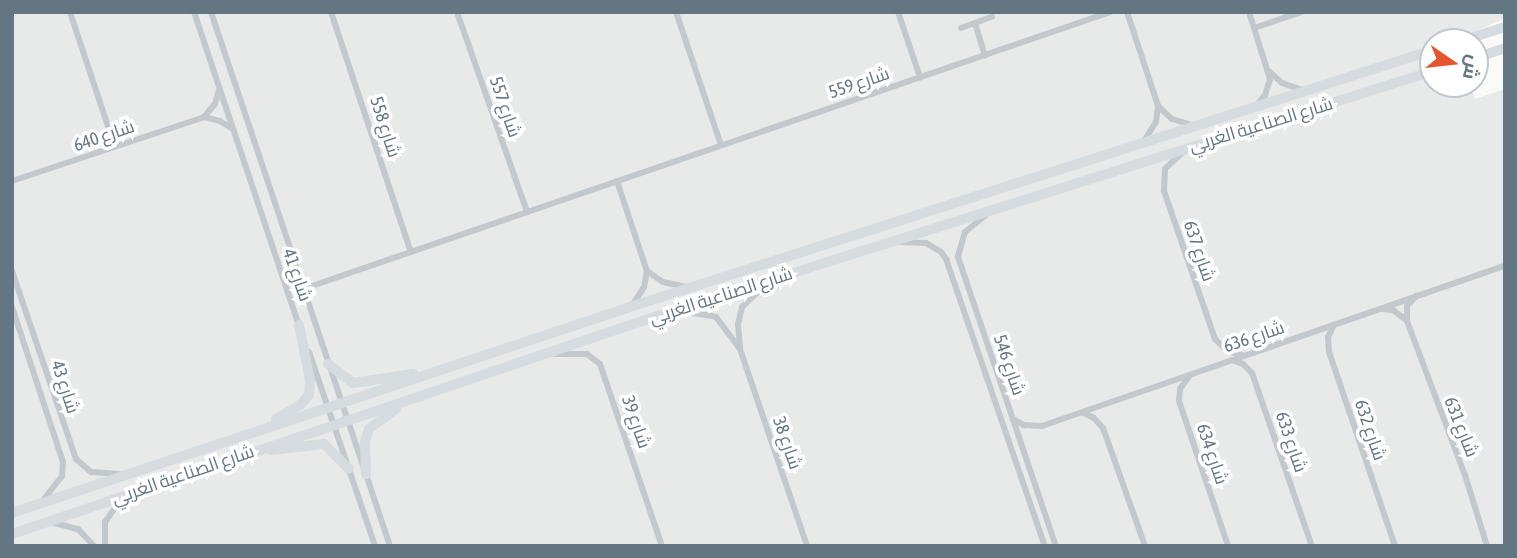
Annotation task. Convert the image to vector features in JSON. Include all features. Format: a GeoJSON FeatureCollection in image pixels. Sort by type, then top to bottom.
{"type":"FeatureCollection","features":[{"type":"Feature","properties":{"kind":"main road","name":"شارع الصناعية الغربي"},"geometry":{"type":"LineString","coordinates":[[12,513],[691,287],[1419,55]]}},
{"type":"Feature","properties":{"kind":"main road","name":"شارع الصناعية الغربي"},"geometry":{"type":"LineString","coordinates":[[12,534],[672,311],[1419,75]]}},
{"type":"Feature","properties":{"kind":"main road"},"geometry":{"type":"LineString","coordinates":[[267,427],[300,405],[309,395],[310,380],[299,326]]}},
{"type":"Feature","properties":{"kind":"main road"},"geometry":{"type":"LineString","coordinates":[[328,364],[343,378],[358,384],[400,375],[428,373]]}},
{"type":"Feature","properties":{"kind":"main road"},"geometry":{"type":"LineString","coordinates":[[366,474],[365,442],[369,429],[379,419],[414,399]]}},
{"type":"Feature","properties":{"kind":"main road"},"geometry":{"type":"LineString","coordinates":[[253,451],[324,444],[349,469]]}},
{"type":"Feature","properties":{"kind":"street"},"geometry":{"type":"LineString","coordinates":[[69,12],[115,147]]}},
{"type":"Feature","properties":{"kind":"street","name":"شارع 41"},"geometry":{"type":"LineString","coordinates":[[194,12],[375,546]]}},
{"type":"Feature","properties":{"kind":"street","name":"شارع 41"},"geometry":{"type":"LineString","coordinates":[[211,12],[390,546]]}},
{"type":"Feature","properties":{"kind":"street","name":"شارع 558"},"geometry":{"type":"LineString","coordinates":[[331,12],[411,251]]}},
{"type":"Feature","properties":{"kind":"street","name":"شارع 557"},"geometry":{"type":"LineString","coordinates":[[457,12],[527,212]]}},
{"type":"Feature","properties":{"kind":"street"},"geometry":{"type":"LineString","coordinates":[[676,12],[721,145]]}},
{"type":"Feature","properties":{"kind":"street"},"geometry":{"type":"LineString","coordinates":[[898,12],[920,77]]}},
{"type":"Feature","properties":{"kind":"street","name":"شارع 559"},"geometry":{"type":"LineString","coordinates":[[303,289],[1110,12]]}},
{"type":"Feature","properties":{"kind":"street"},"geometry":{"type":"LineString","coordinates":[[1127,12],[1158,106],[1156,122],[1143,142]]}},
{"type":"Feature","properties":{"kind":"street"},"geometry":{"type":"LineString","coordinates":[[1249,12],[1269,71],[1268,87],[1255,108]]}},
{"type":"Feature","properties":{"kind":"street"},"geometry":{"type":"LineString","coordinates":[[1254,28],[1301,12]]}},
{"type":"Feature","properties":{"kind":"street"},"geometry":{"type":"LineString","coordinates":[[961,27],[992,17]]}},
{"type":"Feature","properties":{"kind":"street"},"geometry":{"type":"LineString","coordinates":[[975,23],[985,55]]}},
{"type":"Feature","properties":{"kind":"street"},"geometry":{"type":"LineString","coordinates":[[1269,71],[1290,88],[1309,90]]}},
{"type":"Feature","properties":{"kind":"street"},"geometry":{"type":"LineString","coordinates":[[220,88],[215,104],[204,117],[220,121],[233,129]]}},
{"type":"Feature","properties":{"kind":"street"},"geometry":{"type":"LineString","coordinates":[[1158,106],[1172,119],[1199,125]]}},
{"type":"Feature","properties":{"kind":"street","name":"شارع 640"},"geometry":{"type":"LineString","coordinates":[[12,181],[204,117]]}},
{"type":"Feature","properties":{"kind":"street","name":"شارع 637"},"geometry":{"type":"LineString","coordinates":[[1188,148],[1165,169],[1164,191],[1215,339],[1227,351],[1244,355]]}},
{"type":"Feature","properties":{"kind":"street"},"geometry":{"type":"LineString","coordinates":[[617,181],[647,271],[644,287],[630,307]]}},
{"type":"Feature","properties":{"kind":"street","name":"شارع 546"},"geometry":{"type":"LineString","coordinates":[[998,207],[965,232],[958,257],[1056,546]]}},
{"type":"Feature","properties":{"kind":"street","name":"شارع 546"},"geometry":{"type":"LineString","coordinates":[[888,243],[926,243],[942,252],[946,259],[1045,546]]}},
{"type":"Feature","properties":{"kind":"street","name":"شارع 636"},"geometry":{"type":"LineString","coordinates":[[1013,419],[1036,427],[1505,266]]}},
{"type":"Feature","properties":{"kind":"street","name":"شارع 43"},"geometry":{"type":"LineString","coordinates":[[12,271],[76,460],[91,472],[125,474]]}},
{"type":"Feature","properties":{"kind":"street"},"geometry":{"type":"LineString","coordinates":[[647,271],[663,282],[691,287]]}},
{"type":"Feature","properties":{"kind":"street","name":"شارع 38"},"geometry":{"type":"LineString","coordinates":[[770,281],[742,307],[738,324],[740,349],[807,546]]}},
{"type":"Feature","properties":{"kind":"street"},"geometry":{"type":"LineString","coordinates":[[1406,321],[1407,306],[1417,295]]}},
{"type":"Feature","properties":{"kind":"street","name":"شارع 43"},"geometry":{"type":"LineString","coordinates":[[12,307],[64,462],[62,476],[39,504]]}},
{"type":"Feature","properties":{"kind":"street"},"geometry":{"type":"LineString","coordinates":[[1376,309],[1393,310],[1406,321]]}},
{"type":"Feature","properties":{"kind":"street","name":"شارع 38"},"geometry":{"type":"LineString","coordinates":[[672,311],[716,317],[740,349]]}},
{"type":"Feature","properties":{"kind":"street","name":"شارع 631"},"geometry":{"type":"LineString","coordinates":[[1406,321],[1465,475],[1487,546]]}},
{"type":"Feature","properties":{"kind":"street","name":"شارع 632"},"geometry":{"type":"LineString","coordinates":[[1335,324],[1328,337],[1329,352],[1395,546]]}},
{"type":"Feature","properties":{"kind":"street","name":"شارع 39"},"geometry":{"type":"LineString","coordinates":[[545,354],[587,355],[600,364],[662,546]]}},
{"type":"Feature","properties":{"kind":"street","name":"شارع 633"},"geometry":{"type":"LineString","coordinates":[[1230,360],[1248,368],[1255,380],[1312,546]]}},
{"type":"Feature","properties":{"kind":"street","name":"شارع 634"},"geometry":{"type":"LineString","coordinates":[[1191,374],[1180,389],[1179,401],[1228,546]]}},
{"type":"Feature","properties":{"kind":"street"},"geometry":{"type":"LineString","coordinates":[[1082,412],[1094,418],[1103,428],[1145,546]]}},
{"type":"Feature","properties":{"kind":"street"},"geometry":{"type":"LineString","coordinates":[[105,546],[105,522],[124,495]]}},
{"type":"Feature","properties":{"kind":"street"},"geometry":{"type":"LineString","coordinates":[[49,522],[78,529],[94,546]]}},
{"type":"Feature","properties":{"kind":"shaded area"},"geometry":{"type":"Polygon","coordinates":[[[12,12],[1505,12],[1505,18],[1483,28],[1419,28],[1419,98],[1489,98],[1489,94],[1505,89],[1505,546],[12,546],[12,12]]]}}]}
